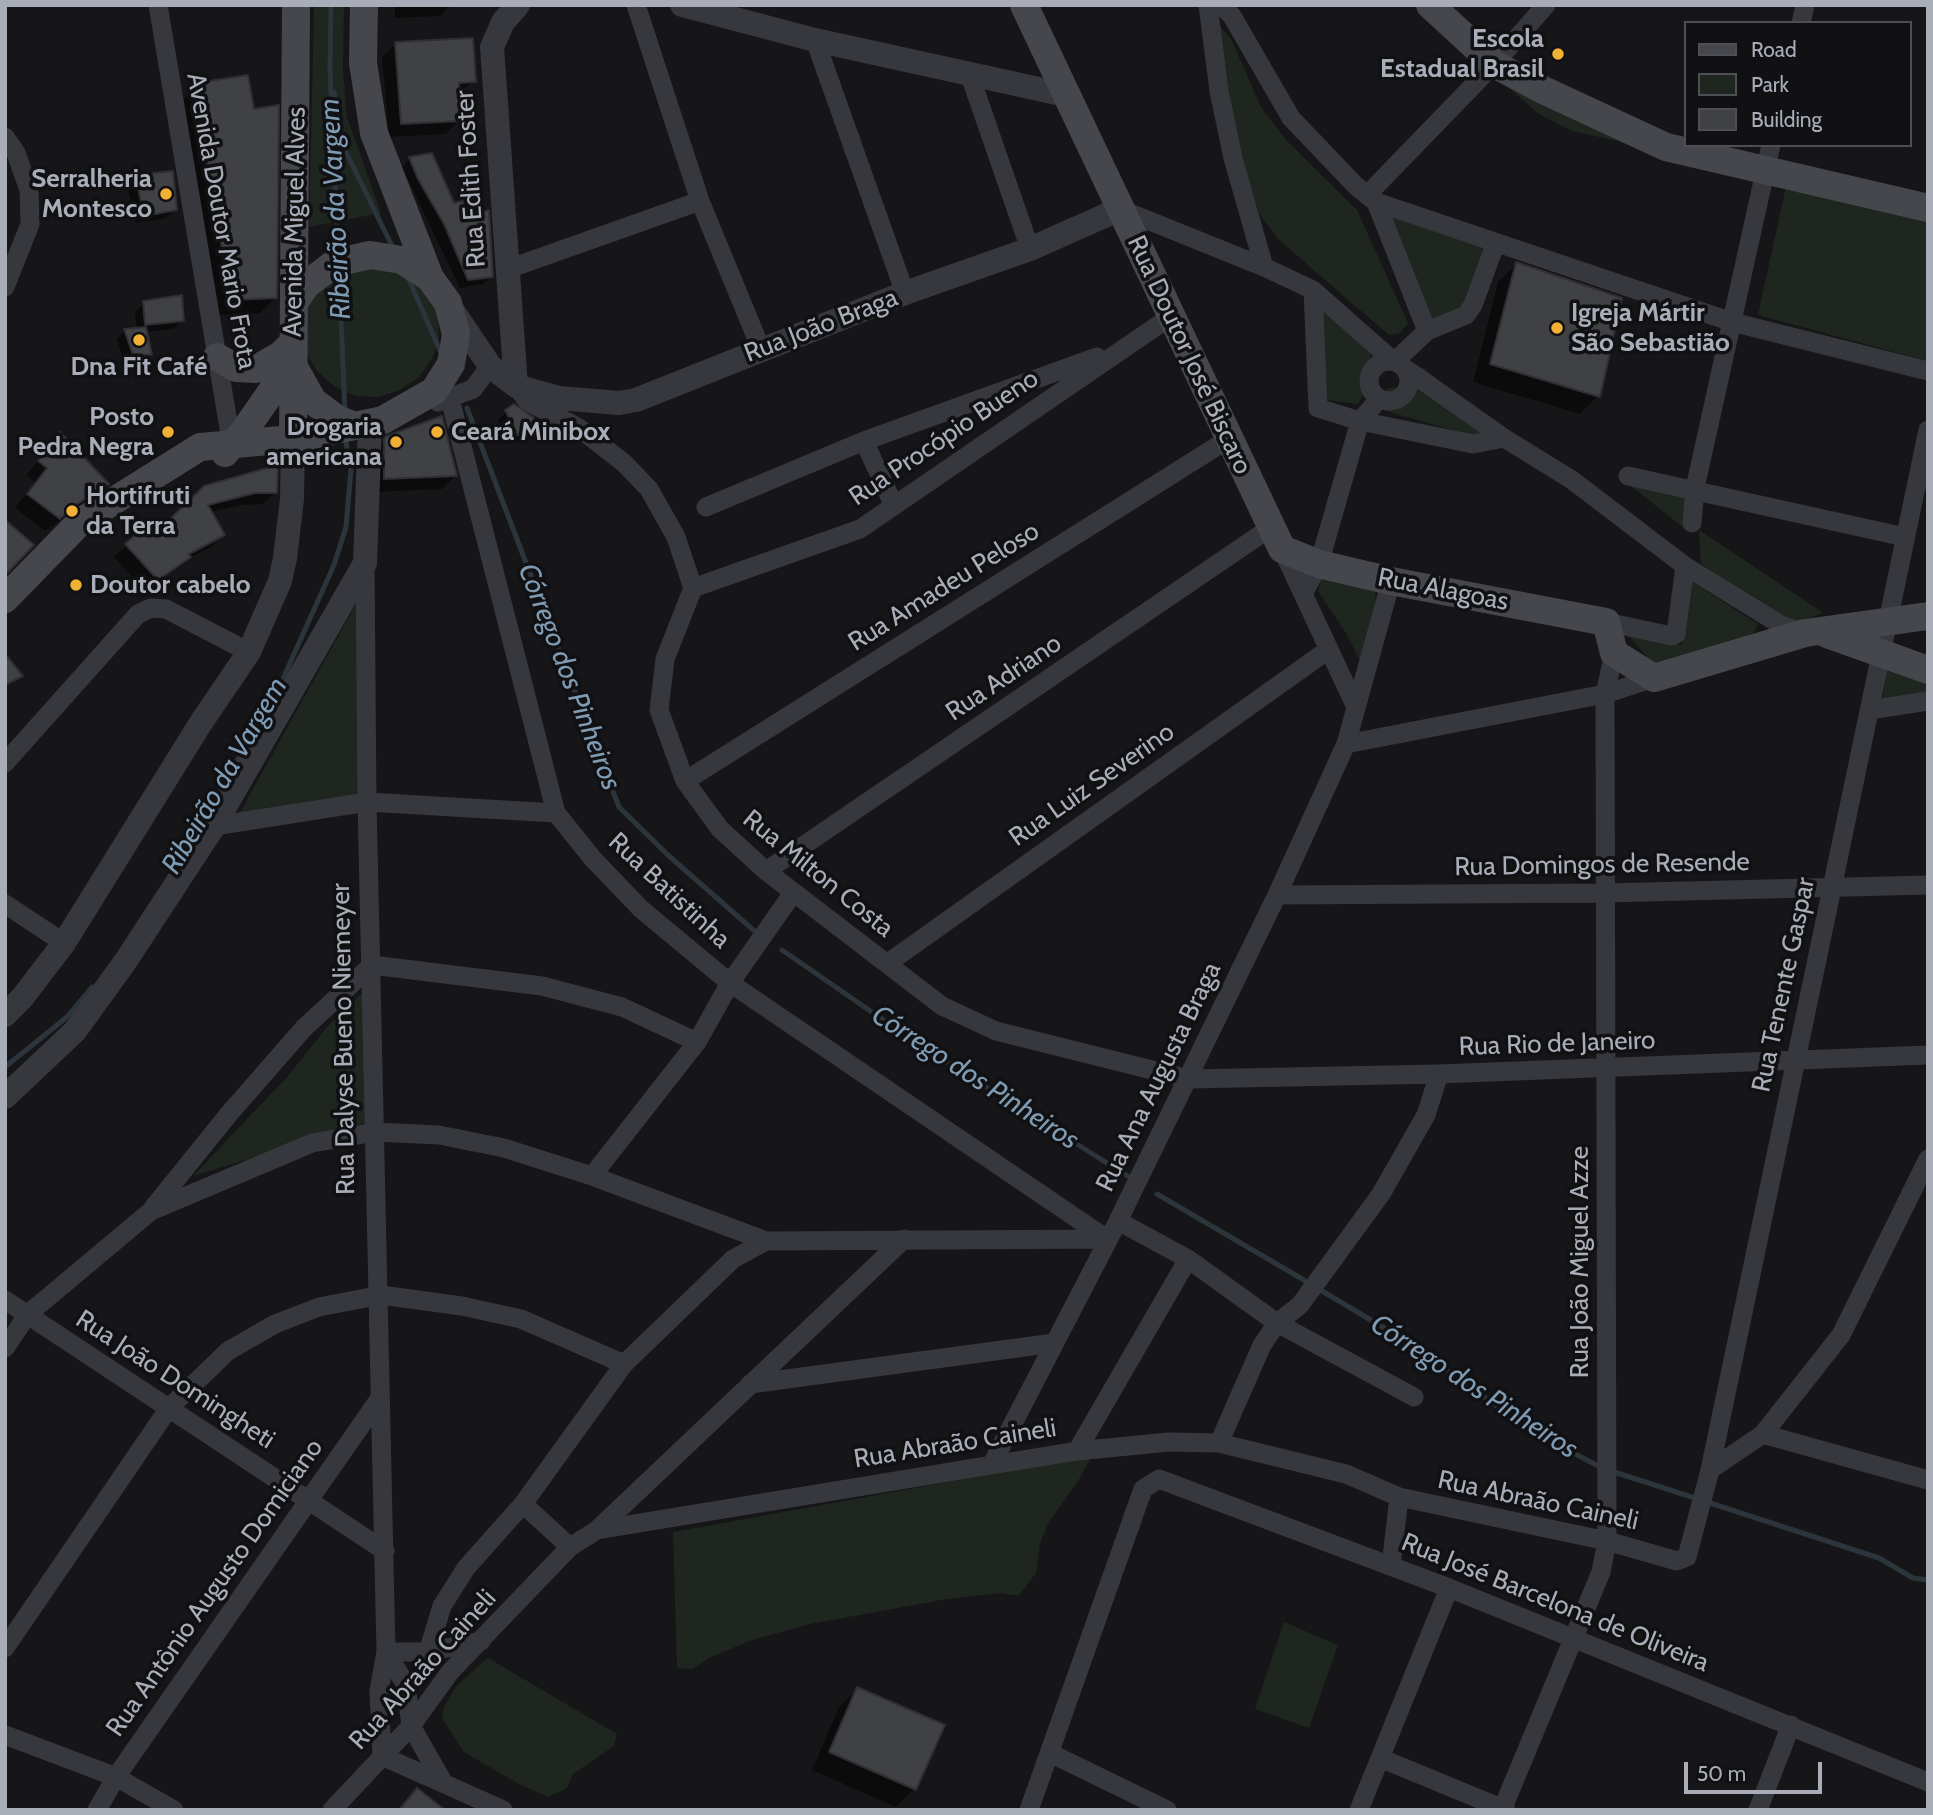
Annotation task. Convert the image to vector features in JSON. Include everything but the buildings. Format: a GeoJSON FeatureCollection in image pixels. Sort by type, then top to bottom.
{"type":"FeatureCollection","features":[{"type":"Feature","properties":{"kind":"main road","name":"Avenida Miguel Alves"},"geometry":{"type":"LineString","coordinates":[[293,439],[296,5]]}},
{"type":"Feature","properties":{"kind":"main road"},"geometry":{"type":"LineString","coordinates":[[5,599],[80,522],[200,447],[293,439],[369,423],[410,407],[434,391],[451,364],[456,334],[448,303],[430,278],[374,133],[363,63],[364,5]]}},
{"type":"Feature","properties":{"kind":"main road","name":"Rua Doutor José Biscaro"},"geometry":{"type":"LineString","coordinates":[[1024,5],[1276,539]]}},
{"type":"Feature","properties":{"kind":"main road"},"geometry":{"type":"LineString","coordinates":[[1430,5],[1494,64],[1666,147],[1767,158],[1928,208]]}},
{"type":"Feature","properties":{"kind":"main road"},"geometry":{"type":"LineString","coordinates":[[296,300],[320,272],[352,257],[387,256],[410,264],[430,278]]}},
{"type":"Feature","properties":{"kind":"main road"},"geometry":{"type":"LineString","coordinates":[[217,357],[236,368],[256,369],[281,355],[293,353]]}},
{"type":"Feature","properties":{"kind":"main road"},"geometry":{"type":"LineString","coordinates":[[293,353],[313,401],[337,419],[369,423]]}},
{"type":"Feature","properties":{"kind":"main road"},"geometry":{"type":"LineString","coordinates":[[5,620],[71,551],[113,519],[157,491],[219,459],[232,446],[293,353]]}},
{"type":"Feature","properties":{"kind":"main road","name":"Rua Alagoas"},"geometry":{"type":"LineString","coordinates":[[1276,539],[1319,564],[1391,581],[1606,622]]}},
{"type":"Feature","properties":{"kind":"main road"},"geometry":{"type":"LineString","coordinates":[[1606,622],[1614,653],[1654,678],[1813,632],[1887,624],[1928,616]]}},
{"type":"Feature","properties":{"kind":"main road"},"geometry":{"type":"LineString","coordinates":[[1813,632],[1928,670]]}},
{"type":"Feature","properties":{"kind":"street","name":"Avenida Doutor Mario Frota"},"geometry":{"type":"LineString","coordinates":[[158,5],[232,446]]}},
{"type":"Feature","properties":{"kind":"street","name":"Rua Edith Foster"},"geometry":{"type":"LineString","coordinates":[[516,386],[492,47],[503,22],[518,5]]}},
{"type":"Feature","properties":{"kind":"street"},"geometry":{"type":"LineString","coordinates":[[636,5],[700,201],[761,349]]}},
{"type":"Feature","properties":{"kind":"street"},"geometry":{"type":"LineString","coordinates":[[1208,5],[1219,91],[1233,158],[1264,267]]}},
{"type":"Feature","properties":{"kind":"street"},"geometry":{"type":"LineString","coordinates":[[1371,199],[1546,5]]}},
{"type":"Feature","properties":{"kind":"street"},"geometry":{"type":"LineString","coordinates":[[696,7],[815,40],[1066,95]]}},
{"type":"Feature","properties":{"kind":"street"},"geometry":{"type":"LineString","coordinates":[[1226,11],[1291,118],[1371,199],[1427,331]]}},
{"type":"Feature","properties":{"kind":"street"},"geometry":{"type":"LineString","coordinates":[[815,40],[905,293]]}},
{"type":"Feature","properties":{"kind":"street"},"geometry":{"type":"LineString","coordinates":[[969,73],[1030,249]]}},
{"type":"Feature","properties":{"kind":"street"},"geometry":{"type":"LineString","coordinates":[[5,137],[16,153],[29,190],[30,213],[30,225],[5,287]]}},
{"type":"Feature","properties":{"kind":"street"},"geometry":{"type":"LineString","coordinates":[[1692,523],[1695,488],[1767,158]]}},
{"type":"Feature","properties":{"kind":"street"},"geometry":{"type":"LineString","coordinates":[[1371,199],[1495,245],[1732,323],[1928,371]]}},
{"type":"Feature","properties":{"kind":"street"},"geometry":{"type":"LineString","coordinates":[[508,269],[700,201]]}},
{"type":"Feature","properties":{"kind":"street"},"geometry":{"type":"LineString","coordinates":[[1119,209],[1264,267],[1313,290],[1397,363],[1504,438],[1572,480],[1685,566],[1781,625],[1813,632]]}},
{"type":"Feature","properties":{"kind":"street","name":"Rua João Braga"},"geometry":{"type":"LineString","coordinates":[[516,386],[559,398],[619,403],[636,400],[905,293],[1030,249],[1119,209]]}},
{"type":"Feature","properties":{"kind":"street"},"geometry":{"type":"LineString","coordinates":[[1380,399],[1369,384],[1374,368],[1397,363],[1427,331],[1466,315],[1495,245]]}},
{"type":"Feature","properties":{"kind":"street"},"geometry":{"type":"LineString","coordinates":[[1313,290],[1315,403],[1323,410],[1360,421],[1473,444],[1504,438]]}},
{"type":"Feature","properties":{"kind":"street"},"geometry":{"type":"LineString","coordinates":[[448,303],[490,366],[516,386],[527,401],[579,428],[624,463],[649,489],[676,537],[693,588]]}},
{"type":"Feature","properties":{"kind":"street","name":"Rua Procópio Bueno"},"geometry":{"type":"LineString","coordinates":[[693,588],[860,529],[1170,317]]}},
{"type":"Feature","properties":{"kind":"street"},"geometry":{"type":"LineString","coordinates":[[706,507],[864,441],[1120,349]]}},
{"type":"Feature","properties":{"kind":"street"},"geometry":{"type":"LineString","coordinates":[[410,407],[450,400],[473,389],[490,366],[507,364],[514,356]]}},
{"type":"Feature","properties":{"kind":"street"},"geometry":{"type":"LineString","coordinates":[[1380,399],[1397,400],[1405,394],[1409,377],[1397,363]]}},
{"type":"Feature","properties":{"kind":"street"},"geometry":{"type":"LineString","coordinates":[[1303,594],[1319,564],[1360,421],[1380,399]]}},
{"type":"Feature","properties":{"kind":"street","name":"Rua Batistinha"},"geometry":{"type":"LineString","coordinates":[[450,400],[556,813],[593,859],[641,909],[730,983],[1107,1239]]}},
{"type":"Feature","properties":{"kind":"street","name":"Rua Dalyse Bueno Niemeyer"},"geometry":{"type":"LineString","coordinates":[[369,423],[365,563],[367,802],[381,1295],[380,1398],[386,1652],[379,1691],[382,1756]]}},
{"type":"Feature","properties":{"kind":"street","name":"Rua Tenente Gaspar"},"geometry":{"type":"LineString","coordinates":[[1690,1552],[1710,1470],[1928,430]]}},
{"type":"Feature","properties":{"kind":"street","name":"Rua Amadeu Peloso"},"geometry":{"type":"LineString","coordinates":[[685,781],[1230,438]]}},
{"type":"Feature","properties":{"kind":"street"},"geometry":{"type":"LineString","coordinates":[[5,1015],[22,998],[64,943],[248,652],[280,581],[285,558],[292,499],[293,439]]}},
{"type":"Feature","properties":{"kind":"street"},"geometry":{"type":"LineString","coordinates":[[864,441],[894,506]]}},
{"type":"Feature","properties":{"kind":"street"},"geometry":{"type":"LineString","coordinates":[[1628,476],[1695,488],[1905,537]]}},
{"type":"Feature","properties":{"kind":"street","name":"Rua Doutor José Biscaro"},"geometry":{"type":"LineString","coordinates":[[1276,539],[1355,705]]}},
{"type":"Feature","properties":{"kind":"street","name":"Rua Adriano"},"geometry":{"type":"LineString","coordinates":[[766,871],[1276,539]]}},
{"type":"Feature","properties":{"kind":"street"},"geometry":{"type":"LineString","coordinates":[[5,1097],[75,1031],[125,962],[214,826],[365,563]]}},
{"type":"Feature","properties":{"kind":"street","name":"Rua Alagoas"},"geometry":{"type":"LineString","coordinates":[[1606,622],[1668,637],[1676,634],[1685,566]]}},
{"type":"Feature","properties":{"kind":"street","name":"Rua Ana Augusta Braga"},"geometry":{"type":"LineString","coordinates":[[992,1464],[1188,1079],[1346,744],[1391,581]]}},
{"type":"Feature","properties":{"kind":"street","name":"Rua Milton Costa"},"geometry":{"type":"LineString","coordinates":[[693,588],[666,659],[659,710],[685,781],[720,829],[793,893],[942,1006],[996,1031],[1188,1079]]}},
{"type":"Feature","properties":{"kind":"street"},"geometry":{"type":"LineString","coordinates":[[5,763],[138,614],[151,608],[166,609],[248,652]]}},
{"type":"Feature","properties":{"kind":"street","name":"Rua Luiz Severino"},"geometry":{"type":"LineString","coordinates":[[888,963],[1328,650]]}},
{"type":"Feature","properties":{"kind":"street"},"geometry":{"type":"LineString","coordinates":[[1605,694],[1614,653]]}},
{"type":"Feature","properties":{"kind":"street"},"geometry":{"type":"LineString","coordinates":[[1346,744],[1605,694],[1654,678]]}},
{"type":"Feature","properties":{"kind":"street","name":"Rua João Miguel Azze"},"geometry":{"type":"LineString","coordinates":[[1503,1809],[1601,1572],[1608,1541],[1605,694]]}},
{"type":"Feature","properties":{"kind":"street"},"geometry":{"type":"LineString","coordinates":[[1869,710],[1928,701]]}},
{"type":"Feature","properties":{"kind":"street"},"geometry":{"type":"LineString","coordinates":[[214,826],[367,802],[556,813]]}},
{"type":"Feature","properties":{"kind":"street","name":"Rua Domingos de Resende"},"geometry":{"type":"LineString","coordinates":[[1276,895],[1605,893],[1928,886]]}},
{"type":"Feature","properties":{"kind":"street"},"geometry":{"type":"LineString","coordinates":[[592,1176],[697,1042],[730,983],[793,893]]}},
{"type":"Feature","properties":{"kind":"street"},"geometry":{"type":"LineString","coordinates":[[5,904],[64,943]]}},
{"type":"Feature","properties":{"kind":"street"},"geometry":{"type":"LineString","coordinates":[[5,1348],[28,1314],[150,1212],[228,1115],[304,1028],[372,965],[542,986],[622,1007],[697,1042]]}},
{"type":"Feature","properties":{"kind":"street","name":"Rua Rio de Janeiro"},"geometry":{"type":"LineString","coordinates":[[1188,1079],[1438,1074],[1928,1055]]}},
{"type":"Feature","properties":{"kind":"street"},"geometry":{"type":"LineString","coordinates":[[1219,1443],[1251,1368],[1280,1321],[1300,1305],[1381,1194],[1426,1115],[1438,1074]]}},
{"type":"Feature","properties":{"kind":"street"},"geometry":{"type":"LineString","coordinates":[[150,1212],[312,1143],[375,1132],[439,1135],[504,1148],[592,1176],[766,1241],[1107,1239]]}},
{"type":"Feature","properties":{"kind":"street"},"geometry":{"type":"LineString","coordinates":[[1710,1470],[1763,1434],[1841,1335],[1928,1159]]}},
{"type":"Feature","properties":{"kind":"street"},"geometry":{"type":"LineString","coordinates":[[1118,1221],[1188,1259],[1280,1321],[1414,1397]]}},
{"type":"Feature","properties":{"kind":"street"},"geometry":{"type":"LineString","coordinates":[[597,1530],[904,1239]]}},
{"type":"Feature","properties":{"kind":"street"},"geometry":{"type":"LineString","coordinates":[[428,1652],[442,1606],[466,1568],[523,1503],[624,1364],[733,1259],[766,1241]]}},
{"type":"Feature","properties":{"kind":"street"},"geometry":{"type":"LineString","coordinates":[[1077,1451],[1188,1259]]}},
{"type":"Feature","properties":{"kind":"street"},"geometry":{"type":"LineString","coordinates":[[5,1648],[169,1408],[228,1350],[275,1324],[319,1307],[381,1295],[462,1306],[521,1319],[624,1364]]}},
{"type":"Feature","properties":{"kind":"street","name":"Rua João Domingheti"},"geometry":{"type":"LineString","coordinates":[[5,1300],[385,1551]]}},
{"type":"Feature","properties":{"kind":"street"},"geometry":{"type":"LineString","coordinates":[[750,1384],[1054,1343]]}},
{"type":"Feature","properties":{"kind":"street","name":"Rua Antônio Augusto Domiciano"},"geometry":{"type":"LineString","coordinates":[[97,1810],[116,1777],[380,1398]]}},
{"type":"Feature","properties":{"kind":"street"},"geometry":{"type":"LineString","coordinates":[[1763,1434],[1928,1480]]}},
{"type":"Feature","properties":{"kind":"street","name":"Rua Abraão Caineli"},"geometry":{"type":"LineString","coordinates":[[332,1810],[411,1726],[450,1672],[570,1547],[597,1530],[1077,1451],[1169,1442],[1219,1443],[1346,1474],[1399,1497],[1608,1541],[1677,1561],[1690,1552]]}},
{"type":"Feature","properties":{"kind":"street","name":"Rua José Barcelona de Oliveira"},"geometry":{"type":"LineString","coordinates":[[1050,1753],[1143,1489],[1159,1479],[1449,1588],[1928,1782]]}},
{"type":"Feature","properties":{"kind":"street"},"geometry":{"type":"LineString","coordinates":[[1391,1566],[1399,1497]]}},
{"type":"Feature","properties":{"kind":"street"},"geometry":{"type":"LineString","coordinates":[[523,1503],[570,1547]]}},
{"type":"Feature","properties":{"kind":"street"},"geometry":{"type":"LineString","coordinates":[[1359,1810],[1449,1588]]}},
{"type":"Feature","properties":{"kind":"street"},"geometry":{"type":"LineString","coordinates":[[386,1652],[428,1652],[482,1641]]}},
{"type":"Feature","properties":{"kind":"street"},"geometry":{"type":"LineString","coordinates":[[386,1652],[406,1685],[411,1726],[443,1782]]}},
{"type":"Feature","properties":{"kind":"street"},"geometry":{"type":"LineString","coordinates":[[1758,1810],[1791,1725]]}},
{"type":"Feature","properties":{"kind":"street"},"geometry":{"type":"LineString","coordinates":[[5,1735],[116,1777],[173,1810]]}},
{"type":"Feature","properties":{"kind":"street"},"geometry":{"type":"LineString","coordinates":[[1029,1810],[1050,1753],[1167,1810]]}},
{"type":"Feature","properties":{"kind":"street"},"geometry":{"type":"LineString","coordinates":[[382,1756],[503,1810]]}},
{"type":"Feature","properties":{"kind":"street"},"geometry":{"type":"LineString","coordinates":[[1380,1758],[1503,1809]]}},
{"type":"Feature","properties":{"kind":"green space"},"geometry":{"type":"Polygon","coordinates":[[[314,5],[344,5],[343,71],[347,117],[381,213],[309,227],[314,5]]]}},
{"type":"Feature","properties":{"kind":"green space"},"geometry":{"type":"Polygon","coordinates":[[[1214,19],[1231,39],[1262,109],[1288,142],[1357,210],[1408,323],[1400,333],[1389,335],[1280,241],[1260,215],[1237,147],[1214,19]]]}},
{"type":"Feature","properties":{"kind":"green space"},"geometry":{"type":"Polygon","coordinates":[[[1495,76],[1676,154],[1572,131],[1539,114],[1495,76]]]}},
{"type":"Feature","properties":{"kind":"green space"},"geometry":{"type":"Polygon","coordinates":[[[1787,182],[1928,210],[1928,361],[1758,315],[1787,182]]]}},
{"type":"Feature","properties":{"kind":"green space"},"geometry":{"type":"Polygon","coordinates":[[[1383,210],[1490,247],[1469,303],[1429,324],[1383,210]]]}},
{"type":"Feature","properties":{"kind":"green space"},"geometry":{"type":"Polygon","coordinates":[[[396,265],[430,294],[438,315],[439,338],[432,359],[419,377],[400,390],[379,397],[356,396],[335,387],[318,372],[306,353],[305,309],[331,273],[396,265]]]}},
{"type":"Feature","properties":{"kind":"green space"},"geometry":{"type":"Polygon","coordinates":[[[1323,295],[1370,350],[1373,378],[1358,404],[1318,399],[1323,295]]]}},
{"type":"Feature","properties":{"kind":"green space"},"geometry":{"type":"Polygon","coordinates":[[[1422,367],[1501,431],[1479,438],[1366,405],[1389,388],[1408,386],[1422,367]]]}},
{"type":"Feature","properties":{"kind":"green space"},"geometry":{"type":"Polygon","coordinates":[[[1622,479],[1693,492],[1685,529],[1622,479]]]}},
{"type":"Feature","properties":{"kind":"green space"},"geometry":{"type":"Polygon","coordinates":[[[1699,530],[1823,613],[1799,621],[1787,621],[1701,564],[1699,530]]]}},
{"type":"Feature","properties":{"kind":"green space"},"geometry":{"type":"Polygon","coordinates":[[[1323,574],[1375,585],[1376,604],[1363,667],[1346,633],[1318,591],[1323,574]]]}},
{"type":"Feature","properties":{"kind":"green space"},"geometry":{"type":"Polygon","coordinates":[[[1691,581],[1758,624],[1750,639],[1655,666],[1629,636],[1682,645],[1691,581]]]}},
{"type":"Feature","properties":{"kind":"green space"},"geometry":{"type":"Polygon","coordinates":[[[360,597],[359,794],[260,809],[238,816],[360,597]]]}},
{"type":"Feature","properties":{"kind":"green space"},"geometry":{"type":"Polygon","coordinates":[[[1887,670],[1928,685],[1928,701],[1882,702],[1887,670]]]}},
{"type":"Feature","properties":{"kind":"green space"},"geometry":{"type":"Polygon","coordinates":[[[364,991],[369,1122],[193,1176],[288,1076],[327,1027],[364,991]]]}},
{"type":"Feature","properties":{"kind":"green space"},"geometry":{"type":"Polygon","coordinates":[[[1092,1456],[1049,1522],[1040,1543],[1036,1573],[1019,1596],[1001,1593],[947,1599],[810,1624],[752,1640],[711,1657],[693,1669],[677,1668],[673,1532],[1092,1456]]]}},
{"type":"Feature","properties":{"kind":"green space"},"geometry":{"type":"Polygon","coordinates":[[[1284,1622],[1338,1645],[1309,1728],[1255,1709],[1284,1622]]]}},
{"type":"Feature","properties":{"kind":"green space"},"geometry":{"type":"Polygon","coordinates":[[[488,1658],[617,1734],[614,1746],[573,1774],[567,1788],[548,1797],[519,1784],[464,1752],[442,1718],[444,1707],[457,1685],[488,1658]]]}},
{"type":"Feature","properties":{"kind":"waterway","name":"Ribeirão da Vargem"},"geometry":{"type":"LineString","coordinates":[[331,5],[330,70],[338,252]]}},
{"type":"Feature","properties":{"kind":"waterway","name":"Córrego dos Pinheiros"},"geometry":{"type":"LineString","coordinates":[[334,92],[343,146],[393,248]]}},
{"type":"Feature","properties":{"kind":"waterway","name":"Ribeirão da Vargem"},"geometry":{"type":"LineString","coordinates":[[339,272],[345,413]]}},
{"type":"Feature","properties":{"kind":"waterway","name":"Córrego dos Pinheiros"},"geometry":{"type":"LineString","coordinates":[[407,275],[441,353]]}},
{"type":"Feature","properties":{"kind":"waterway","name":"Córrego dos Pinheiros"},"geometry":{"type":"LineString","coordinates":[[467,408],[619,807],[669,856],[759,935]]}},
{"type":"Feature","properties":{"kind":"waterway","name":"Ribeirão da Vargem"},"geometry":{"type":"LineString","coordinates":[[195,833],[277,692],[334,565],[346,527],[351,469],[345,437]]}},
{"type":"Feature","properties":{"kind":"waterway","name":"Córrego dos Pinheiros"},"geometry":{"type":"LineString","coordinates":[[782,950],[924,1048],[1134,1180]]}},
{"type":"Feature","properties":{"kind":"waterway","name":"Ribeirão da Vargem"},"geometry":{"type":"LineString","coordinates":[[5,1067],[67,1017],[92,987]]}},
{"type":"Feature","properties":{"kind":"waterway","name":"Córrego dos Pinheiros"},"geometry":{"type":"LineString","coordinates":[[1157,1194],[1309,1283]]}},
{"type":"Feature","properties":{"kind":"waterway","name":"Córrego dos Pinheiros"},"geometry":{"type":"LineString","coordinates":[[1317,1288],[1401,1338],[1532,1431],[1602,1468]]}},
{"type":"Feature","properties":{"kind":"waterway","name":"Córrego dos Pinheiros"},"geometry":{"type":"LineString","coordinates":[[1611,1471],[1698,1499]]}},
{"type":"Feature","properties":{"kind":"waterway","name":"Córrego dos Pinheiros"},"geometry":{"type":"LineString","coordinates":[[1707,1502],[1879,1558],[1913,1578],[1928,1580]]}},
{"type":"Feature","properties":{"kind":"place","name":"Escola Estadual Brasil"},"geometry":{"type":"Point","coordinates":[1558,54]}},
{"type":"Feature","properties":{"kind":"place","name":"Serralheria Montesco"},"geometry":{"type":"Point","coordinates":[166,194]}},
{"type":"Feature","properties":{"kind":"place","name":"Igreja Mártir São Sebastião"},"geometry":{"type":"Point","coordinates":[1557,328]}},
{"type":"Feature","properties":{"kind":"place","name":"Dna Fit Café"},"geometry":{"type":"Point","coordinates":[139,340]}},
{"type":"Feature","properties":{"kind":"place","name":"Posto Pedra Negra"},"geometry":{"type":"Point","coordinates":[168,432]}},
{"type":"Feature","properties":{"kind":"place","name":"Ceará Minibox"},"geometry":{"type":"Point","coordinates":[437,432]}},
{"type":"Feature","properties":{"kind":"place","name":"Drogaria americana"},"geometry":{"type":"Point","coordinates":[396,442]}},
{"type":"Feature","properties":{"kind":"place","name":"Hortifruti da Terra"},"geometry":{"type":"Point","coordinates":[72,511]}},
{"type":"Feature","properties":{"kind":"place","name":"Doutor cabelo"},"geometry":{"type":"Point","coordinates":[76,585]}}]}
